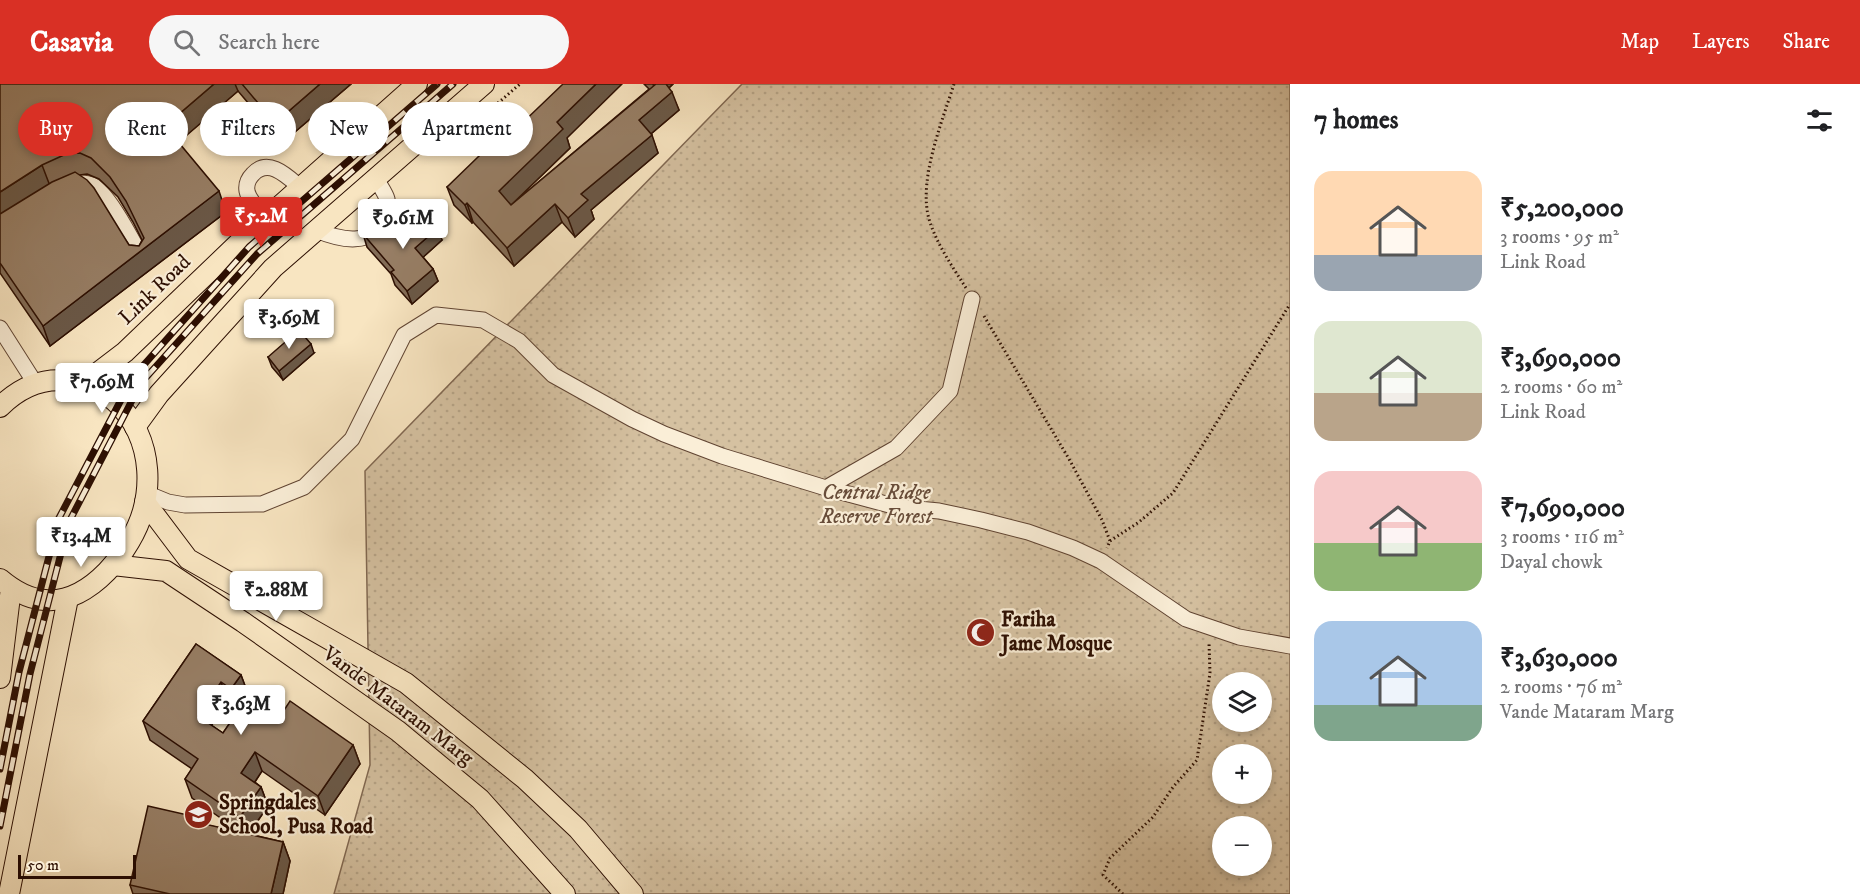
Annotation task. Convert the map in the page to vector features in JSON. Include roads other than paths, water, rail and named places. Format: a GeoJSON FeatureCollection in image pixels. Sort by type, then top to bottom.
{"type":"FeatureCollection","features":[{"type":"Feature","properties":{"kind":"main road","name":"Link Road"},"geometry":{"type":"LineString","coordinates":[[83,384],[125,352],[266,218],[417,84]]}},
{"type":"Feature","properties":{"kind":"main road"},"geometry":{"type":"LineString","coordinates":[[135,427],[159,394],[273,268],[484,84]]}},
{"type":"Feature","properties":{"kind":"main road"},"geometry":{"type":"LineString","coordinates":[[0,407],[14,394],[35,383],[59,380],[83,384],[100,390],[115,399],[127,412],[135,427],[146,464],[146,498],[135,531],[113,565],[92,584],[68,598],[40,600],[25,596],[6,583]]}},
{"type":"Feature","properties":{"kind":"main road","name":"Vande Mataram Marg"},"geometry":{"type":"LineString","coordinates":[[146,498],[188,559],[406,683],[525,779],[578,829],[633,894]]}},
{"type":"Feature","properties":{"kind":"main road","name":"Vande Mataram Marg"},"geometry":{"type":"LineString","coordinates":[[113,565],[166,571],[398,731],[480,799],[565,894]]}},
{"type":"Feature","properties":{"kind":"main road"},"geometry":{"type":"LineString","coordinates":[[0,678],[6,583]]}},
{"type":"Feature","properties":{"kind":"main road"},"geometry":{"type":"LineString","coordinates":[[9,894],[68,598]]}},
{"type":"Feature","properties":{"kind":"street"},"geometry":{"type":"LineString","coordinates":[[266,218],[247,190],[247,184],[254,173],[264,168],[277,169],[301,188]]}},
{"type":"Feature","properties":{"kind":"street"},"geometry":{"type":"LineString","coordinates":[[316,230],[338,238],[356,240],[375,232],[387,212],[387,200],[376,178]]}},
{"type":"Feature","properties":{"kind":"street"},"geometry":{"type":"LineString","coordinates":[[57,193],[66,187],[82,182],[100,191],[142,258]]}},
{"type":"Feature","properties":{"kind":"street"},"geometry":{"type":"LineString","coordinates":[[826,488],[896,448],[950,391],[972,299]]}},
{"type":"Feature","properties":{"kind":"street"},"geometry":{"type":"LineString","coordinates":[[146,498],[185,505],[262,504],[304,487],[352,439],[404,335],[436,315],[483,320],[519,341],[553,375],[664,434],[722,456],[826,488],[897,507],[939,511],[1028,532],[1101,561],[1186,619],[1239,637],[1290,646]]}},
{"type":"Feature","properties":{"kind":"street"},"geometry":{"type":"LineString","coordinates":[[0,328],[35,383]]}},
{"type":"Feature","properties":{"kind":"railway"},"geometry":{"type":"LineString","coordinates":[[0,769],[19,672],[59,518],[133,377],[249,247],[437,84]]}},
{"type":"Feature","properties":{"kind":"railway"},"geometry":{"type":"LineString","coordinates":[[0,826],[30,674],[69,522],[141,383],[257,254],[453,84]]}},
{"type":"Feature","properties":{"kind":"place","name":"Fariha Jame Mosque"},"geometry":{"type":"Point","coordinates":[980,632]}},
{"type":"Feature","properties":{"kind":"place","name":"Springdales School, Pusa Road"},"geometry":{"type":"Point","coordinates":[198,815]}},
{"type":"Feature","properties":{"kind":"park label","name":"Central Ridge Reserve Forest"},"geometry":{"type":"Point","coordinates":[876,505]}}]}
